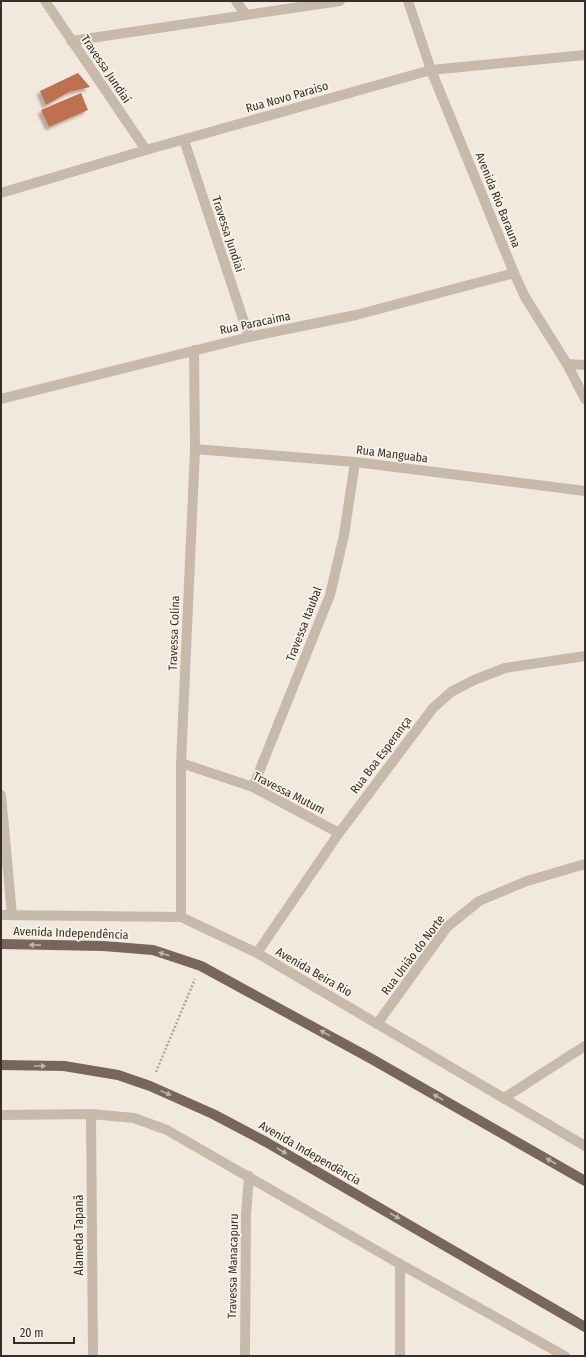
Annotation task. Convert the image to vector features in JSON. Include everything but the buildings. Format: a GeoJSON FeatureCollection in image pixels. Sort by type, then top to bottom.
{"type":"FeatureCollection","features":[{"type":"Feature","properties":{"kind":"main road","name":"Avenida Independência"},"geometry":{"type":"LineString","coordinates":[[1,944],[103,946],[153,950],[201,966],[370,1058],[585,1180]]}},
{"type":"Feature","properties":{"kind":"main road","name":"Avenida Independência"},"geometry":{"type":"LineString","coordinates":[[1,1065],[64,1066],[118,1075],[150,1086],[213,1114],[266,1142],[585,1326]]}},
{"type":"Feature","properties":{"kind":"street","name":"Travessa Jundiaí"},"geometry":{"type":"LineString","coordinates":[[45,1],[146,150]]}},
{"type":"Feature","properties":{"kind":"street"},"geometry":{"type":"LineString","coordinates":[[236,1],[246,15]]}},
{"type":"Feature","properties":{"kind":"street"},"geometry":{"type":"LineString","coordinates":[[71,41],[340,1]]}},
{"type":"Feature","properties":{"kind":"street","name":"Avenida Rio Barauna"},"geometry":{"type":"LineString","coordinates":[[408,1],[431,70],[514,273],[525,297],[567,364],[585,399]]}},
{"type":"Feature","properties":{"kind":"street","name":"Rua Novo Paraiso"},"geometry":{"type":"LineString","coordinates":[[1,193],[146,150],[431,70],[585,55]]}},
{"type":"Feature","properties":{"kind":"street","name":"Travessa Jundiai"},"geometry":{"type":"LineString","coordinates":[[184,140],[249,337]]}},
{"type":"Feature","properties":{"kind":"street","name":"Rua Paracaima"},"geometry":{"type":"LineString","coordinates":[[1,398],[249,337],[356,315],[514,273]]}},
{"type":"Feature","properties":{"kind":"street","name":"Travessa Colina"},"geometry":{"type":"LineString","coordinates":[[180,917],[181,763],[194,449],[194,350]]}},
{"type":"Feature","properties":{"kind":"street"},"geometry":{"type":"LineString","coordinates":[[567,364],[584,363]]}},
{"type":"Feature","properties":{"kind":"street","name":"Rua Manguaba"},"geometry":{"type":"LineString","coordinates":[[194,449],[355,462],[585,491]]}},
{"type":"Feature","properties":{"kind":"street","name":"Travessa Itaubal"},"geometry":{"type":"LineString","coordinates":[[253,787],[330,595],[344,535],[355,462]]}},
{"type":"Feature","properties":{"kind":"street","name":"Rua Boa Esperança"},"geometry":{"type":"LineString","coordinates":[[257,953],[339,833],[433,708],[451,692],[474,680],[505,668],[585,656]]}},
{"type":"Feature","properties":{"kind":"street","name":"Travessa Mutum"},"geometry":{"type":"LineString","coordinates":[[181,763],[253,787],[339,833]]}},
{"type":"Feature","properties":{"kind":"street"},"geometry":{"type":"LineString","coordinates":[[1,795],[12,915]]}},
{"type":"Feature","properties":{"kind":"street","name":"Rua União do Norte"},"geometry":{"type":"LineString","coordinates":[[378,1024],[447,927],[479,901],[527,881],[585,864]]}},
{"type":"Feature","properties":{"kind":"street","name":"Avenida Beira Rio"},"geometry":{"type":"LineString","coordinates":[[1,915],[180,917],[257,953],[585,1146]]}},
{"type":"Feature","properties":{"kind":"street"},"geometry":{"type":"LineString","coordinates":[[504,1098],[585,1046]]}},
{"type":"Feature","properties":{"kind":"street"},"geometry":{"type":"LineString","coordinates":[[1,1114],[91,1114],[134,1118],[167,1130],[564,1356]]}},
{"type":"Feature","properties":{"kind":"street","name":"Alameda Tapanã"},"geometry":{"type":"LineString","coordinates":[[91,1114],[93,1356]]}},
{"type":"Feature","properties":{"kind":"street","name":"Travessa Manacapuru"},"geometry":{"type":"LineString","coordinates":[[245,1356],[246,1215],[249,1176]]}},
{"type":"Feature","properties":{"kind":"street"},"geometry":{"type":"LineString","coordinates":[[400,1264],[400,1356]]}},
{"type":"Feature","properties":{"kind":"path"},"geometry":{"type":"LineString","coordinates":[[150,1086],[201,966]]}}]}
